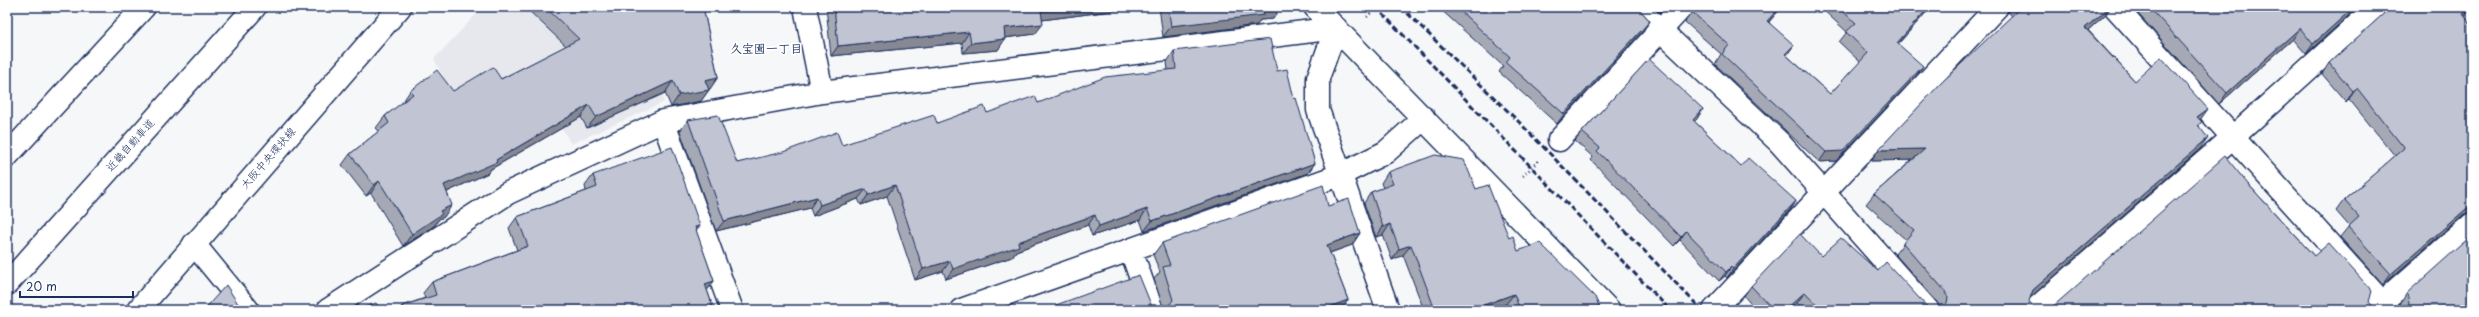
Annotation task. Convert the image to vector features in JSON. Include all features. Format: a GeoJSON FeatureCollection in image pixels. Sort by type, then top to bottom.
{"type":"FeatureCollection","features":[{"type":"Feature","properties":{"kind":"main road"},"geometry":{"type":"LineString","coordinates":[[7,156],[144,7]]}},
{"type":"Feature","properties":{"kind":"main road","name":"近畿自動車道"},"geometry":{"type":"LineString","coordinates":[[7,284],[255,7]]}},
{"type":"Feature","properties":{"kind":"main road","name":"大阪中央環状線"},"geometry":{"type":"LineString","coordinates":[[138,310],[400,7]]}},
{"type":"Feature","properties":{"kind":"main road"},"geometry":{"type":"LineString","coordinates":[[372,38],[406,7]]}},
{"type":"Feature","properties":{"kind":"main road"},"geometry":{"type":"LineString","coordinates":[[805,7],[822,92]]}},
{"type":"Feature","properties":{"kind":"main road"},"geometry":{"type":"LineString","coordinates":[[1314,7],[1424,118],[1609,310]]}},
{"type":"Feature","properties":{"kind":"main road"},"geometry":{"type":"LineString","coordinates":[[1636,7],[1779,142],[1822,194],[1928,310]]}},
{"type":"Feature","properties":{"kind":"main road"},"geometry":{"type":"LineString","coordinates":[[1560,140],[1682,7]]}},
{"type":"Feature","properties":{"kind":"main road"},"geometry":{"type":"LineString","coordinates":[[1714,310],[1997,7]]}},
{"type":"Feature","properties":{"kind":"main road"},"geometry":{"type":"LineString","coordinates":[[2115,7],[2233,137],[2382,308],[2472,224]]}},
{"type":"Feature","properties":{"kind":"main road"},"geometry":{"type":"LineString","coordinates":[[2034,310],[2233,137],[2377,7]]}},
{"type":"Feature","properties":{"kind":"main road"},"geometry":{"type":"LineString","coordinates":[[2470,7],[2472,11]]}},
{"type":"Feature","properties":{"kind":"main road"},"geometry":{"type":"LineString","coordinates":[[328,310],[508,193],[663,121],[822,92],[1336,28]]}},
{"type":"Feature","properties":{"kind":"main road"},"geometry":{"type":"LineString","coordinates":[[1336,28],[1318,78],[1318,110],[1388,310]]}},
{"type":"Feature","properties":{"kind":"main road"},"geometry":{"type":"LineString","coordinates":[[961,310],[1340,175],[1386,152],[1424,118]]}},
{"type":"Feature","properties":{"kind":"main road"},"geometry":{"type":"LineString","coordinates":[[663,121],[732,310]]}},
{"type":"Feature","properties":{"kind":"main road"},"geometry":{"type":"LineString","coordinates":[[194,244],[248,310]]}},
{"type":"Feature","properties":{"kind":"main road"},"geometry":{"type":"LineString","coordinates":[[1130,250],[1152,310]]}},
{"type":"Feature","properties":{"kind":"path"},"geometry":{"type":"LineString","coordinates":[[1368,16],[1377,7]]}},
{"type":"Feature","properties":{"kind":"shaded area"},"geometry":{"type":"Polygon","coordinates":[[[483,7],[644,7],[664,102],[571,144],[530,73],[461,111],[434,59],[483,7]]]}},
{"type":"Feature","properties":{"kind":"building"},"geometry":{"type":"Polygon","coordinates":[[[545,7],[703,7],[718,77],[705,80],[709,90],[679,95],[673,81],[596,117],[589,105],[496,160],[497,162],[444,185],[452,205],[440,211],[442,214],[412,234],[379,181],[374,185],[350,154],[389,123],[385,116],[413,94],[410,91],[437,70],[453,91],[493,67],[501,79],[579,39],[545,7]]]}},
{"type":"Feature","properties":{"kind":"building"},"geometry":{"type":"Polygon","coordinates":[[[834,7],[1070,7],[1041,11],[1043,24],[1004,28],[1005,39],[971,43],[969,32],[838,46],[834,7]]]}},
{"type":"Feature","properties":{"kind":"building"},"geometry":{"type":"Polygon","coordinates":[[[1168,7],[1280,8],[1263,11],[1264,15],[1171,26],[1168,7]]]}},
{"type":"Feature","properties":{"kind":"building"},"geometry":{"type":"Polygon","coordinates":[[[1456,7],[1637,7],[1650,21],[1564,114],[1506,62],[1510,57],[1456,7]]]}},
{"type":"Feature","properties":{"kind":"building"},"geometry":{"type":"Polygon","coordinates":[[[1696,7],[1780,7],[1767,21],[1794,45],[1785,54],[1830,94],[1868,53],[1846,32],[1856,23],[1838,7],[1929,7],[1897,43],[1923,66],[1843,151],[1826,152],[1722,54],[1729,45],[1692,12],[1696,7]]]}},
{"type":"Feature","properties":{"kind":"building"},"geometry":{"type":"Polygon","coordinates":[[[2021,7],[2110,7],[2085,28],[2135,81],[2161,57],[2208,109],[2197,117],[2202,122],[2198,125],[2208,138],[2033,290],[2029,301],[2036,310],[1940,310],[1947,303],[1948,297],[1945,291],[1903,243],[1914,230],[1874,194],[1925,149],[1878,150],[1942,82],[2021,7]]]}},
{"type":"Feature","properties":{"kind":"building"},"geometry":{"type":"Polygon","coordinates":[[[2149,7],[2354,7],[2313,44],[2300,28],[2227,93],[2149,7]]]}},
{"type":"Feature","properties":{"kind":"building"},"geometry":{"type":"Polygon","coordinates":[[[2391,7],[2470,7],[2463,14],[2472,26],[2472,204],[2391,274],[2348,227],[2359,217],[2344,200],[2404,148],[2357,88],[2353,91],[2329,63],[2391,7]]]}},
{"type":"Feature","properties":{"kind":"building"},"geometry":{"type":"Polygon","coordinates":[[[1270,39],[1277,71],[1287,69],[1294,99],[1296,98],[1315,163],[1152,221],[1147,209],[1099,226],[1095,215],[1018,242],[1019,246],[953,269],[950,261],[923,269],[895,185],[868,195],[866,189],[820,205],[817,197],[724,221],[688,120],[718,115],[737,163],[783,152],[837,132],[842,145],[934,115],[937,123],[984,106],[987,113],[1035,96],[1038,103],[1105,77],[1176,69],[1174,51],[1270,39]]]}},
{"type":"Feature","properties":{"kind":"building"},"geometry":{"type":"Polygon","coordinates":[[[1649,59],[1703,109],[1693,120],[1741,166],[1748,158],[1796,201],[1733,269],[1731,267],[1726,272],[1686,231],[1681,237],[1597,151],[1600,148],[1582,132],[1649,59]]]}},
{"type":"Feature","properties":{"kind":"building"},"geometry":{"type":"Polygon","coordinates":[[[672,147],[700,226],[695,227],[714,281],[705,284],[714,310],[403,310],[402,306],[436,295],[432,282],[528,246],[517,217],[597,187],[593,175],[672,147]]]}},
{"type":"Feature","properties":{"kind":"building"},"geometry":{"type":"Polygon","coordinates":[[[1435,155],[1464,160],[1476,189],[1488,185],[1509,238],[1513,236],[1518,251],[1540,243],[1595,297],[1601,310],[1520,310],[1514,294],[1470,310],[1452,310],[1450,305],[1435,310],[1411,245],[1399,249],[1390,224],[1383,227],[1371,192],[1393,184],[1388,172],[1435,155]]]}},
{"type":"Feature","properties":{"kind":"building"},"geometry":{"type":"Polygon","coordinates":[[[2225,156],[2247,183],[2314,256],[2329,243],[2372,291],[2369,302],[2377,310],[2334,310],[2330,306],[2325,310],[2047,310],[2050,309],[2225,156]]]}},
{"type":"Feature","properties":{"kind":"building"},"geometry":{"type":"Polygon","coordinates":[[[1323,185],[1328,206],[1349,199],[1360,233],[1327,245],[1348,300],[1321,310],[1180,310],[1180,308],[1176,310],[1165,310],[1173,300],[1163,267],[1170,265],[1162,243],[1323,185]]]}},
{"type":"Feature","properties":{"kind":"building"},"geometry":{"type":"Polygon","coordinates":[[[1800,234],[1821,256],[1841,238],[1878,271],[1886,262],[1930,310],[1822,310],[1805,292],[1785,310],[1774,310],[1751,286],[1800,234]]]}},
{"type":"Feature","properties":{"kind":"building"},"geometry":{"type":"Polygon","coordinates":[[[2472,235],[2472,310],[2402,310],[2405,309],[2409,303],[2407,293],[2472,235]]]}},
{"type":"Feature","properties":{"kind":"building"},"geometry":{"type":"Polygon","coordinates":[[[1139,275],[1152,307],[1157,310],[1058,310],[1056,305],[1139,275]]]}},
{"type":"Feature","properties":{"kind":"building"},"geometry":{"type":"Polygon","coordinates":[[[226,285],[242,310],[204,310],[226,285]]]}},
{"type":"Feature","properties":{"kind":"building"},"geometry":{"type":"Polygon","coordinates":[[[376,303],[381,310],[359,310],[362,308],[376,303]]]}},
{"type":"Feature","properties":{"kind":"railway"},"geometry":{"type":"LineString","coordinates":[[1376,7],[1670,310]]}},
{"type":"Feature","properties":{"kind":"railway"},"geometry":{"type":"LineString","coordinates":[[1401,7],[1518,121],[1702,310]]}},
{"type":"Feature","properties":{"kind":"district","name":"久宝園一丁目"},"geometry":{"type":"Point","coordinates":[766,49]}}]}
